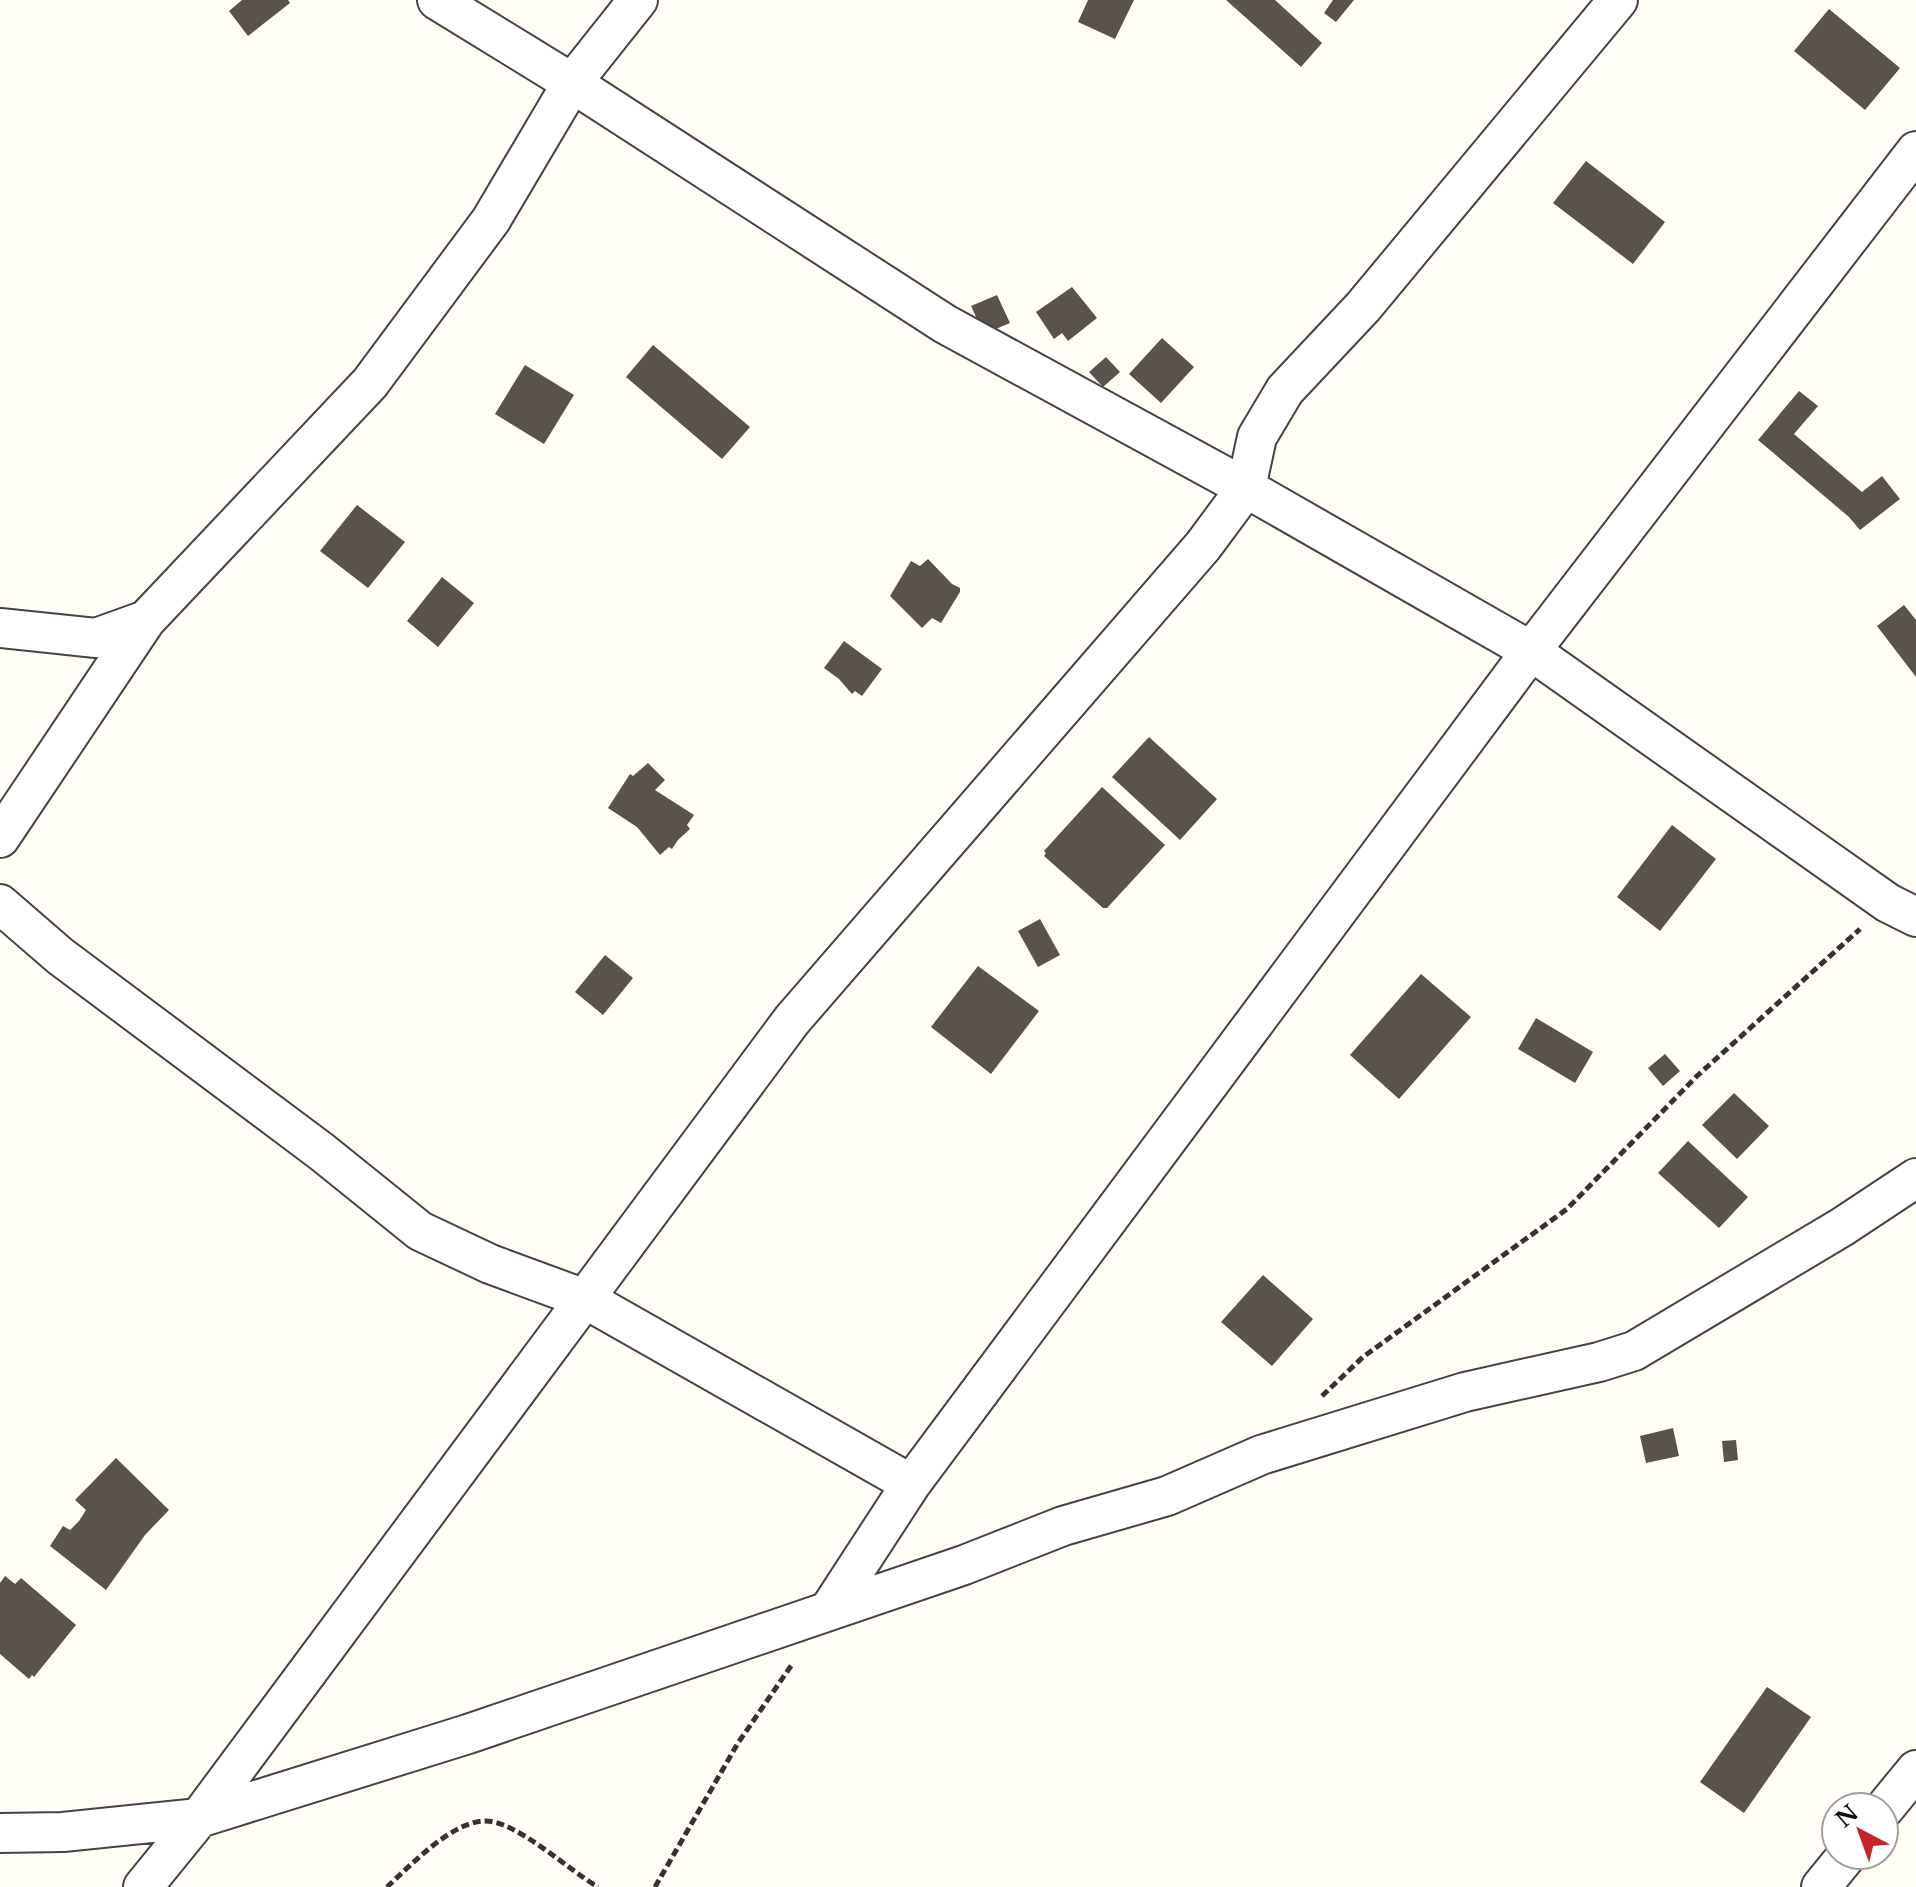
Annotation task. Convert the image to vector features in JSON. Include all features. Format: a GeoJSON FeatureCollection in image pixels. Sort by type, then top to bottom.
{"type":"FeatureCollection","features":[{"type":"Feature","properties":{"kind":"street"},"geometry":{"type":"LineString","coordinates":[[437,0],[572,83],[945,324],[1246,488],[1531,651],[1902,910]]}},
{"type":"Feature","properties":{"kind":"street"},"geometry":{"type":"LineString","coordinates":[[0,838],[146,620],[370,383],[491,220],[572,83],[638,0]]}},
{"type":"Feature","properties":{"kind":"street"},"geometry":{"type":"LineString","coordinates":[[143,1887],[199,1818],[792,1020],[1169,586],[1246,488],[1257,437],[1285,390],[1363,307],[1618,0]]}},
{"type":"Feature","properties":{"kind":"street"},"geometry":{"type":"LineString","coordinates":[[829,1610],[911,1484],[1531,651],[1916,151]]}},
{"type":"Feature","properties":{"kind":"street"},"geometry":{"type":"LineString","coordinates":[[0,628],[96,638],[146,620]]}},
{"type":"Feature","properties":{"kind":"street"},"geometry":{"type":"LineString","coordinates":[[0,904],[60,956],[322,1152],[420,1231],[490,1264],[585,1299],[911,1484]]}},
{"type":"Feature","properties":{"kind":"street"},"geometry":{"type":"LineString","coordinates":[[0,1833],[63,1832],[199,1818],[468,1734],[964,1565],[1063,1526],[1167,1496],[1261,1455],[1465,1392],[1599,1362],[1634,1351],[1842,1227],[1916,1178]]}},
{"type":"Feature","properties":{"kind":"street"},"geometry":{"type":"LineString","coordinates":[[1899,1791],[1916,1770]]}},
{"type":"Feature","properties":{"kind":"street"},"geometry":{"type":"LineString","coordinates":[[1821,1887],[1834,1871]]}},
{"type":"Feature","properties":{"kind":"path"},"geometry":{"type":"LineString","coordinates":[[1318,1400],[1363,1357],[1567,1209],[1697,1076],[1902,910]]}},
{"type":"Feature","properties":{"kind":"path"},"geometry":{"type":"LineString","coordinates":[[655,1887],[738,1743],[796,1658]]}},
{"type":"Feature","properties":{"kind":"path"},"geometry":{"type":"LineString","coordinates":[[387,1887],[430,1847],[455,1830],[485,1820],[515,1830],[598,1887]]}},
{"type":"Feature","properties":{"kind":"building"},"geometry":{"type":"Polygon","coordinates":[[[242,0],[288,0],[290,3],[248,36],[229,11],[242,0]]]}},
{"type":"Feature","properties":{"kind":"building"},"geometry":{"type":"Polygon","coordinates":[[[1088,0],[1134,0],[1115,39],[1078,22],[1088,0]]]}},
{"type":"Feature","properties":{"kind":"building"},"geometry":{"type":"Polygon","coordinates":[[[1226,0],[1275,0],[1322,43],[1301,67],[1226,0]]]}},
{"type":"Feature","properties":{"kind":"building"},"geometry":{"type":"Polygon","coordinates":[[[1333,0],[1354,0],[1336,22],[1324,13],[1333,0]]]}},
{"type":"Feature","properties":{"kind":"building"},"geometry":{"type":"Polygon","coordinates":[[[1829,9],[1900,68],[1865,110],[1794,51],[1829,9]]]}},
{"type":"Feature","properties":{"kind":"building"},"geometry":{"type":"Polygon","coordinates":[[[1586,161],[1665,222],[1633,264],[1553,203],[1586,161]]]}},
{"type":"Feature","properties":{"kind":"building"},"geometry":{"type":"Polygon","coordinates":[[[1072,287],[1097,318],[1068,341],[1062,333],[1054,339],[1036,312],[1072,287]]]}},
{"type":"Feature","properties":{"kind":"building"},"geometry":{"type":"Polygon","coordinates":[[[997,295],[1010,323],[984,334],[971,306],[997,295]]]}},
{"type":"Feature","properties":{"kind":"building"},"geometry":{"type":"Polygon","coordinates":[[[1162,338],[1194,367],[1161,403],[1129,374],[1162,338]]]}},
{"type":"Feature","properties":{"kind":"building"},"geometry":{"type":"Polygon","coordinates":[[[653,345],[750,427],[722,459],[626,377],[653,345]]]}},
{"type":"Feature","properties":{"kind":"building"},"geometry":{"type":"Polygon","coordinates":[[[1106,357],[1120,372],[1103,387],[1089,372],[1106,357]]]}},
{"type":"Feature","properties":{"kind":"building"},"geometry":{"type":"Polygon","coordinates":[[[525,365],[574,395],[544,444],[495,414],[525,365]]]}},
{"type":"Feature","properties":{"kind":"building"},"geometry":{"type":"Polygon","coordinates":[[[1799,391],[1818,406],[1794,434],[1862,492],[1882,476],[1900,499],[1860,530],[1849,517],[1758,440],[1799,391]]]}},
{"type":"Feature","properties":{"kind":"building"},"geometry":{"type":"Polygon","coordinates":[[[357,505],[405,542],[368,588],[320,551],[357,505]]]}},
{"type":"Feature","properties":{"kind":"building"},"geometry":{"type":"Polygon","coordinates":[[[928,559],[952,584],[960,588],[960,592],[941,623],[932,618],[922,628],[890,596],[911,561],[920,566],[928,559]]]}},
{"type":"Feature","properties":{"kind":"building"},"geometry":{"type":"Polygon","coordinates":[[[442,577],[474,603],[438,647],[407,621],[442,577]]]}},
{"type":"Feature","properties":{"kind":"building"},"geometry":{"type":"Polygon","coordinates":[[[1904,605],[1916,620],[1916,677],[1877,626],[1904,605]]]}},
{"type":"Feature","properties":{"kind":"building"},"geometry":{"type":"Polygon","coordinates":[[[844,641],[882,669],[862,696],[855,691],[852,694],[824,668],[844,641]]]}},
{"type":"Feature","properties":{"kind":"building"},"geometry":{"type":"Polygon","coordinates":[[[1149,737],[1217,799],[1180,840],[1112,777],[1149,737]]]}},
{"type":"Feature","properties":{"kind":"building"},"geometry":{"type":"Polygon","coordinates":[[[648,763],[665,780],[655,790],[694,815],[687,825],[690,829],[672,849],[669,847],[660,855],[637,827],[608,808],[630,774],[633,776],[648,763]]]}},
{"type":"Feature","properties":{"kind":"building"},"geometry":{"type":"Polygon","coordinates":[[[1102,787],[1165,845],[1107,908],[1103,908],[1044,856],[1044,851],[1102,787]]]}},
{"type":"Feature","properties":{"kind":"building"},"geometry":{"type":"Polygon","coordinates":[[[1672,825],[1716,859],[1660,931],[1617,897],[1672,825]]]}},
{"type":"Feature","properties":{"kind":"building"},"geometry":{"type":"Polygon","coordinates":[[[1040,919],[1060,955],[1038,967],[1018,931],[1040,919]]]}},
{"type":"Feature","properties":{"kind":"building"},"geometry":{"type":"Polygon","coordinates":[[[605,955],[633,978],[603,1015],[575,992],[605,955]]]}},
{"type":"Feature","properties":{"kind":"building"},"geometry":{"type":"Polygon","coordinates":[[[978,966],[1039,1011],[991,1074],[931,1027],[978,966]]]}},
{"type":"Feature","properties":{"kind":"building"},"geometry":{"type":"Polygon","coordinates":[[[1421,974],[1471,1017],[1399,1099],[1350,1055],[1421,974]]]}},
{"type":"Feature","properties":{"kind":"building"},"geometry":{"type":"Polygon","coordinates":[[[1536,1018],[1593,1052],[1575,1083],[1518,1049],[1536,1018]]]}},
{"type":"Feature","properties":{"kind":"building"},"geometry":{"type":"Polygon","coordinates":[[[1665,1054],[1680,1071],[1663,1086],[1648,1068],[1665,1054]]]}},
{"type":"Feature","properties":{"kind":"building"},"geometry":{"type":"Polygon","coordinates":[[[1734,1093],[1769,1126],[1737,1159],[1702,1125],[1734,1093]]]}},
{"type":"Feature","properties":{"kind":"building"},"geometry":{"type":"Polygon","coordinates":[[[1688,1141],[1748,1197],[1719,1228],[1658,1173],[1688,1141]]]}},
{"type":"Feature","properties":{"kind":"building"},"geometry":{"type":"Polygon","coordinates":[[[1263,1275],[1313,1319],[1272,1366],[1221,1322],[1263,1275]]]}},
{"type":"Feature","properties":{"kind":"building"},"geometry":{"type":"Polygon","coordinates":[[[1673,1428],[1679,1456],[1646,1463],[1640,1436],[1673,1428]]]}},
{"type":"Feature","properties":{"kind":"building"},"geometry":{"type":"Polygon","coordinates":[[[1736,1440],[1738,1460],[1724,1462],[1722,1441],[1736,1440]]]}},
{"type":"Feature","properties":{"kind":"building"},"geometry":{"type":"Polygon","coordinates":[[[116,1458],[169,1510],[145,1535],[106,1590],[50,1546],[63,1526],[70,1530],[79,1521],[86,1510],[75,1500],[116,1458]]]}},
{"type":"Feature","properties":{"kind":"building"},"geometry":{"type":"Polygon","coordinates":[[[5,1576],[15,1584],[21,1578],[76,1625],[34,1677],[32,1675],[29,1679],[0,1654],[0,1583],[5,1576]]]}},
{"type":"Feature","properties":{"kind":"building"},"geometry":{"type":"Polygon","coordinates":[[[1767,1687],[1811,1717],[1744,1813],[1700,1782],[1767,1687]]]}}]}
